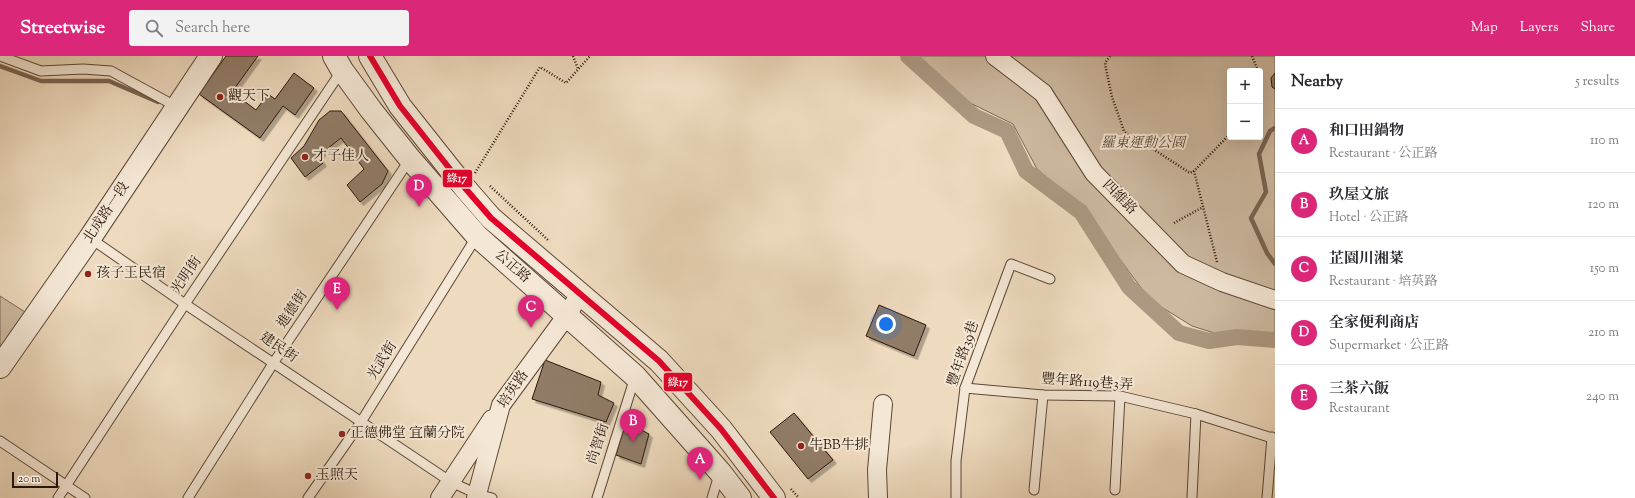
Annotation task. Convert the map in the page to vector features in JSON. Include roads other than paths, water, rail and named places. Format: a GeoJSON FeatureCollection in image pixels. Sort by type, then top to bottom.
{"type":"FeatureCollection","features":[{"type":"Feature","properties":{"kind":"street","name":"北成路一段"},"geometry":{"type":"LineString","coordinates":[[0,367],[90,238],[211,56]]}},
{"type":"Feature","properties":{"kind":"street","name":"公正路"},"geometry":{"type":"LineString","coordinates":[[370,56],[400,106],[465,188],[491,218],[659,361],[721,429],[774,498]]}},
{"type":"Feature","properties":{"kind":"street","name":"四維路"},"geometry":{"type":"LineString","coordinates":[[995,56],[1043,93],[1094,173],[1183,264],[1222,282],[1275,300]]}},
{"type":"Feature","properties":{"kind":"street","name":"公正路"},"geometry":{"type":"LineString","coordinates":[[338,63],[410,159],[477,236],[636,376],[720,472],[740,498]]}},
{"type":"Feature","properties":{"kind":"street","name":"培英路"},"geometry":{"type":"LineString","coordinates":[[481,497],[501,405],[567,316],[580,294]]}},
{"type":"Feature","properties":{"kind":"street"},"geometry":{"type":"LineString","coordinates":[[878,498],[877,470],[883,404]]}},
{"type":"Feature","properties":{"kind":"street"},"geometry":{"type":"LineString","coordinates":[[440,498],[501,405]]}},
{"type":"Feature","properties":{"kind":"lane"},"geometry":{"type":"LineString","coordinates":[[0,56],[41,71],[83,69],[111,71],[177,107]]}},
{"type":"Feature","properties":{"kind":"lane","name":"光明街"},"geometry":{"type":"LineString","coordinates":[[58,498],[185,304],[338,63]]}},
{"type":"Feature","properties":{"kind":"lane","name":"進德街"},"geometry":{"type":"LineString","coordinates":[[188,498],[274,362],[410,159]]}},
{"type":"Feature","properties":{"kind":"lane","name":"光武街"},"geometry":{"type":"LineString","coordinates":[[308,498],[361,422],[477,236]]}},
{"type":"Feature","properties":{"kind":"lane","name":"建民街"},"geometry":{"type":"LineString","coordinates":[[90,238],[185,304],[274,362],[451,482],[481,497]]}},
{"type":"Feature","properties":{"kind":"lane","name":"豐年路39巷"},"geometry":{"type":"LineString","coordinates":[[956,498],[956,461],[965,388],[1011,264],[1050,279]]}},
{"type":"Feature","properties":{"kind":"lane","name":"尚智街"},"geometry":{"type":"LineString","coordinates":[[597,498],[636,376]]}},
{"type":"Feature","properties":{"kind":"lane","name":"豐年路119巷3弄"},"geometry":{"type":"LineString","coordinates":[[965,388],[1043,394],[1120,396],[1196,414],[1273,438]]}},
{"type":"Feature","properties":{"kind":"lane"},"geometry":{"type":"LineString","coordinates":[[1034,490],[1043,394]]}},
{"type":"Feature","properties":{"kind":"lane"},"geometry":{"type":"LineString","coordinates":[[1115,490],[1120,396]]}},
{"type":"Feature","properties":{"kind":"lane"},"geometry":{"type":"LineString","coordinates":[[1192,497],[1196,414]]}},
{"type":"Feature","properties":{"kind":"lane"},"geometry":{"type":"LineString","coordinates":[[1267,498],[1273,438]]}},
{"type":"Feature","properties":{"kind":"lane"},"geometry":{"type":"LineString","coordinates":[[0,442],[85,498]]}},
{"type":"Feature","properties":{"kind":"lane"},"geometry":{"type":"LineString","coordinates":[[712,498],[720,472]]}},
{"type":"Feature","properties":{"kind":"waterway"},"geometry":{"type":"LineString","coordinates":[[908,56],[974,116],[1007,131],[1026,171],[1081,212],[1129,287],[1179,333],[1209,341],[1237,337],[1275,340]]}},
{"type":"Feature","properties":{"kind":"waterway"},"geometry":{"type":"LineString","coordinates":[[0,66],[41,81],[109,81],[158,102]]}},
{"type":"Feature","properties":{"kind":"waterway"},"geometry":{"type":"LineString","coordinates":[[1275,128],[1270,131],[1259,154],[1266,192],[1251,218],[1267,253],[1275,264]]}},
{"type":"Feature","properties":{"kind":"place","name":"觀天下"},"geometry":{"type":"Point","coordinates":[220,97]}},
{"type":"Feature","properties":{"kind":"place","name":"才子佳人"},"geometry":{"type":"Point","coordinates":[305,157]}},
{"type":"Feature","properties":{"kind":"place","name":"全家便利商店"},"geometry":{"type":"Point","coordinates":[419,207]}},
{"type":"Feature","properties":{"kind":"place","name":"孩子王民宿"},"geometry":{"type":"Point","coordinates":[88,274]}},
{"type":"Feature","properties":{"kind":"place","name":"三茶六飯"},"geometry":{"type":"Point","coordinates":[337,310]}},
{"type":"Feature","properties":{"kind":"place","name":"芷園川湘菜"},"geometry":{"type":"Point","coordinates":[531,328]}},
{"type":"Feature","properties":{"kind":"place","name":"正德佛堂 宜蘭分院"},"geometry":{"type":"Point","coordinates":[342,434]}},
{"type":"Feature","properties":{"kind":"place","name":"玖屋文旅"},"geometry":{"type":"Point","coordinates":[633,442]}},
{"type":"Feature","properties":{"kind":"place","name":"牛BB牛排"},"geometry":{"type":"Point","coordinates":[801,446]}},
{"type":"Feature","properties":{"kind":"place","name":"玉照天"},"geometry":{"type":"Point","coordinates":[308,476]}},
{"type":"Feature","properties":{"kind":"place","name":"和口田鍋物"},"geometry":{"type":"Point","coordinates":[700,480]}},
{"type":"Feature","properties":{"kind":"park label","name":"羅東運動公園"},"geometry":{"type":"Point","coordinates":[1143,144]}}]}
